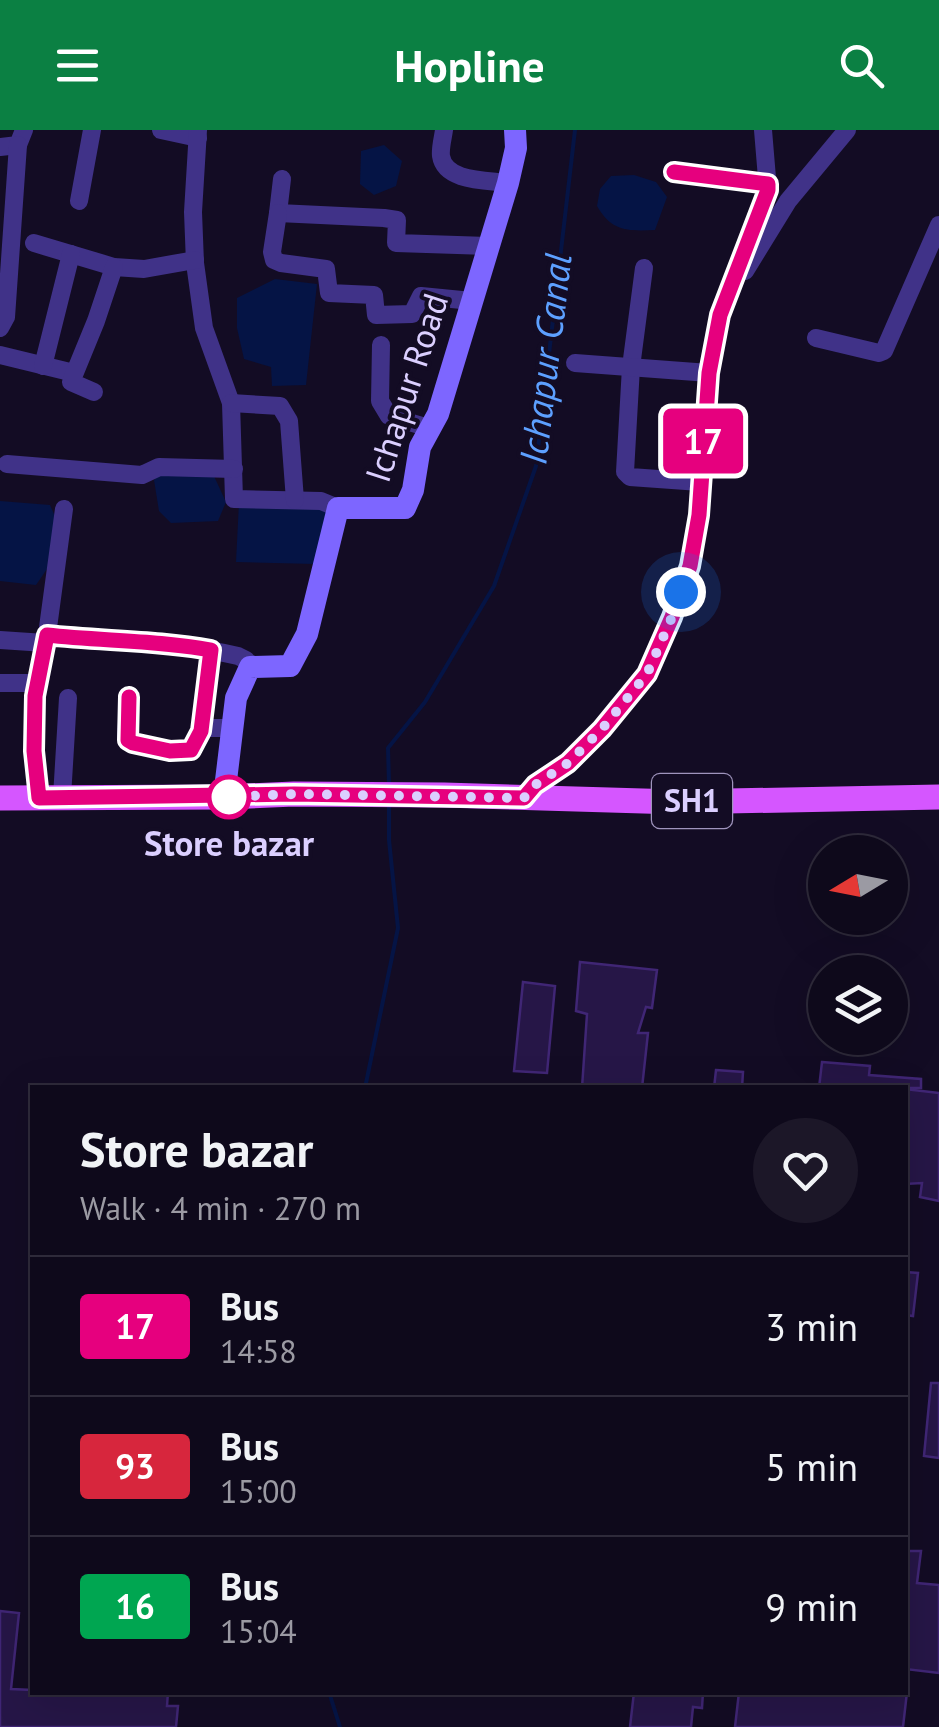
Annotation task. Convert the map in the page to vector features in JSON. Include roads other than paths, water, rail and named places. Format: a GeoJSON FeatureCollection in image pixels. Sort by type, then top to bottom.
{"type":"FeatureCollection","features":[{"type":"Feature","properties":{"kind":"main road","name":"SH1"},"geometry":{"type":"LineString","coordinates":[[0,798],[294,794],[676,802],[939,797]]}},
{"type":"Feature","properties":{"kind":"street"},"geometry":{"type":"LineString","coordinates":[[79,201],[92,130]]}},
{"type":"Feature","properties":{"kind":"street"},"geometry":{"type":"LineString","coordinates":[[160,130],[198,134],[193,212],[195,260],[204,328],[230,403],[234,498],[321,501],[338,508]]}},
{"type":"Feature","properties":{"kind":"street"},"geometry":{"type":"LineString","coordinates":[[444,130],[440,153],[447,169],[460,176],[508,184]]}},
{"type":"Feature","properties":{"kind":"street","name":"Ichapur Road"},"geometry":{"type":"LineString","coordinates":[[250,667],[290,666],[306,634],[338,508],[405,508],[413,490],[420,447],[438,414],[508,184],[516,130]]}},
{"type":"Feature","properties":{"kind":"street"},"geometry":{"type":"LineString","coordinates":[[524,798],[602,729],[647,674],[672,617],[690,566],[699,515],[709,373],[720,315],[768,190],[763,130]]}},
{"type":"Feature","properties":{"kind":"street"},"geometry":{"type":"LineString","coordinates":[[720,315],[788,201],[847,130]]}},
{"type":"Feature","properties":{"kind":"street"},"geometry":{"type":"LineString","coordinates":[[0,328],[6,317],[14,140]]}},
{"type":"Feature","properties":{"kind":"street"},"geometry":{"type":"LineString","coordinates":[[674,172],[768,184]]}},
{"type":"Feature","properties":{"kind":"street"},"geometry":{"type":"LineString","coordinates":[[282,179],[274,260],[326,269],[329,293],[374,296],[376,315],[412,314],[420,296],[472,301]]}},
{"type":"Feature","properties":{"kind":"street"},"geometry":{"type":"LineString","coordinates":[[278,213],[397,220],[396,244],[488,246]]}},
{"type":"Feature","properties":{"kind":"street"},"geometry":{"type":"LineString","coordinates":[[816,338],[884,351],[939,225]]}},
{"type":"Feature","properties":{"kind":"street"},"geometry":{"type":"LineString","coordinates":[[34,243],[114,267],[144,269],[195,260]]}},
{"type":"Feature","properties":{"kind":"street"},"geometry":{"type":"LineString","coordinates":[[42,366],[71,254]]}},
{"type":"Feature","properties":{"kind":"street"},"geometry":{"type":"LineString","coordinates":[[94,392],[70,382],[114,267]]}},
{"type":"Feature","properties":{"kind":"street"},"geometry":{"type":"LineString","coordinates":[[644,268],[631,367],[625,472],[627,476],[700,482]]}},
{"type":"Feature","properties":{"kind":"street"},"geometry":{"type":"LineString","coordinates":[[381,345],[380,401],[389,416],[429,428]]}},
{"type":"Feature","properties":{"kind":"street"},"geometry":{"type":"LineString","coordinates":[[0,356],[74,374]]}},
{"type":"Feature","properties":{"kind":"street"},"geometry":{"type":"LineString","coordinates":[[575,362],[709,373]]}},
{"type":"Feature","properties":{"kind":"street"},"geometry":{"type":"LineString","coordinates":[[230,403],[280,406],[286,413],[295,500]]}},
{"type":"Feature","properties":{"kind":"street"},"geometry":{"type":"LineString","coordinates":[[7,464],[142,475],[159,467],[234,469]]}},
{"type":"Feature","properties":{"kind":"street"},"geometry":{"type":"LineString","coordinates":[[50,798],[34,751],[37,683],[64,509]]}},
{"type":"Feature","properties":{"kind":"street"},"geometry":{"type":"LineString","coordinates":[[0,640],[178,644],[246,660],[250,667],[236,698],[224,797]]}},
{"type":"Feature","properties":{"kind":"street"},"geometry":{"type":"LineString","coordinates":[[129,697],[126,736],[133,743],[170,751],[191,750],[201,731],[211,650]]}},
{"type":"Feature","properties":{"kind":"street"},"geometry":{"type":"LineString","coordinates":[[0,683],[37,683]]}},
{"type":"Feature","properties":{"kind":"street"},"geometry":{"type":"LineString","coordinates":[[50,798],[68,698]]}},
{"type":"Feature","properties":{"kind":"street"},"geometry":{"type":"LineString","coordinates":[[201,731],[233,728]]}},
{"type":"Feature","properties":{"kind":"waterway","name":"Ichapur Canal"},"geometry":{"type":"LineString","coordinates":[[389,784],[388,748],[425,702],[494,586],[536,466],[575,130]]}},
{"type":"Feature","properties":{"kind":"waterway","name":"Ichapur Canal"},"geometry":{"type":"LineString","coordinates":[[366,1085],[398,928],[389,804]]}},
{"type":"Feature","properties":{"kind":"waterway","name":"Ichapur Canal"},"geometry":{"type":"LineString","coordinates":[[330,1695],[340,1727]]}},
{"type":"Feature","properties":{"kind":"place","name":"Store bazar"},"geometry":{"type":"Point","coordinates":[229,797]}}]}
